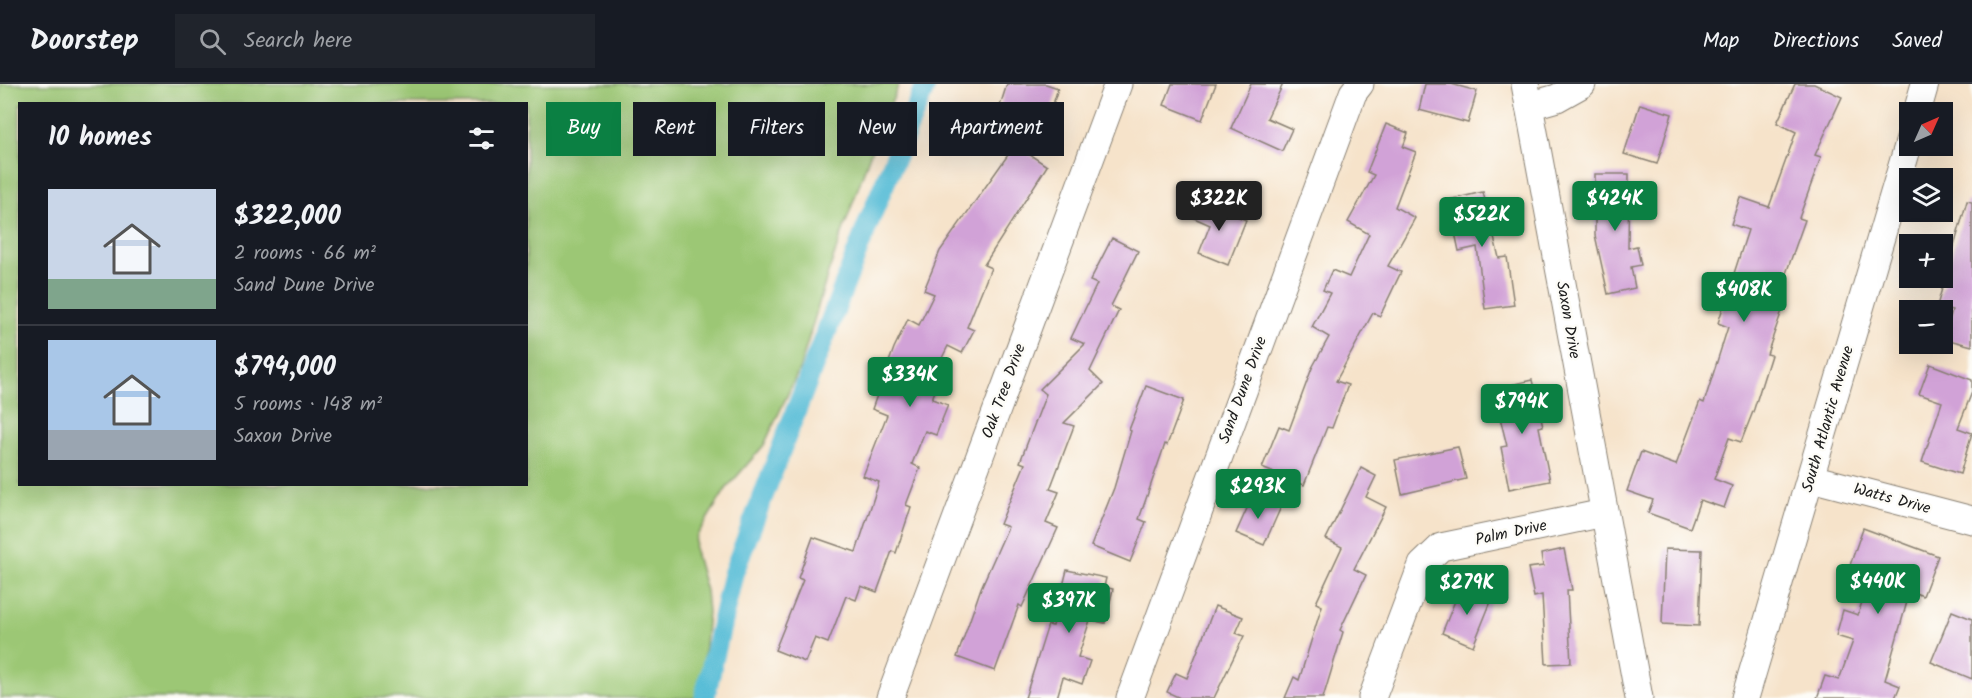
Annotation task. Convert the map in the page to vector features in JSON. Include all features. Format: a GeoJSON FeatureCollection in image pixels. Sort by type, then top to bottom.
{"type":"FeatureCollection","features":[{"type":"Feature","properties":{"kind":"street","name":"Oak Tree Drive"},"geometry":{"type":"LineString","coordinates":[[890,698],[1118,84]]}},
{"type":"Feature","properties":{"kind":"street","name":"Sand Dune Drive"},"geometry":{"type":"LineString","coordinates":[[1130,698],[1353,93],[1360,84]]}},
{"type":"Feature","properties":{"kind":"street"},"geometry":{"type":"LineString","coordinates":[[1527,95],[1557,98],[1582,84]]}},
{"type":"Feature","properties":{"kind":"street"},"geometry":{"type":"LineString","coordinates":[[1920,102],[1925,84]]}},
{"type":"Feature","properties":{"kind":"street","name":"Saxon Drive"},"geometry":{"type":"LineString","coordinates":[[1527,95],[1639,698]]}},
{"type":"Feature","properties":{"kind":"street","name":"South Atlantic Avenue"},"geometry":{"type":"LineString","coordinates":[[1745,698],[1905,156]]}},
{"type":"Feature","properties":{"kind":"street","name":"Watts Drive"},"geometry":{"type":"LineString","coordinates":[[1811,478],[1972,520]]}},
{"type":"Feature","properties":{"kind":"street","name":"Palm Drive"},"geometry":{"type":"LineString","coordinates":[[1372,698],[1422,565],[1441,547],[1604,513]]}},
{"type":"Feature","properties":{"kind":"green space"},"geometry":{"type":"Polygon","coordinates":[[[0,84],[899,84],[892,102],[837,102],[837,156],[869,156],[827,276],[800,368],[764,445],[726,489],[696,537],[694,548],[706,591],[708,612],[703,666],[696,698],[0,698],[0,84]]]}},
{"type":"Feature","properties":{"kind":"building"},"geometry":{"type":"Polygon","coordinates":[[[1007,84],[1046,84],[1058,88],[1054,102],[1001,102],[1007,84]]]}},
{"type":"Feature","properties":{"kind":"building"},"geometry":{"type":"Polygon","coordinates":[[[1172,84],[1216,84],[1202,120],[1164,105],[1172,84]]]}},
{"type":"Feature","properties":{"kind":"building"},"geometry":{"type":"Polygon","coordinates":[[[1251,84],[1283,84],[1267,118],[1292,129],[1282,151],[1231,128],[1251,84]]]}},
{"type":"Feature","properties":{"kind":"building"},"geometry":{"type":"Polygon","coordinates":[[[1425,84],[1451,84],[1477,91],[1468,123],[1419,110],[1425,84]]]}},
{"type":"Feature","properties":{"kind":"building"},"geometry":{"type":"Polygon","coordinates":[[[1795,84],[1814,84],[1842,97],[1815,155],[1821,157],[1799,218],[1805,220],[1778,296],[1786,299],[1767,354],[1771,355],[1754,409],[1741,442],[1729,438],[1714,479],[1732,486],[1724,508],[1700,500],[1690,528],[1648,513],[1653,500],[1627,491],[1641,452],[1676,465],[1700,401],[1704,403],[1728,327],[1718,323],[1748,230],[1731,224],[1740,197],[1769,207],[1796,132],[1777,123],[1795,84]]]}},
{"type":"Feature","properties":{"kind":"building"},"geometry":{"type":"Polygon","coordinates":[[[1640,104],[1672,114],[1657,164],[1624,154],[1640,104]]]}},
{"type":"Feature","properties":{"kind":"building"},"geometry":{"type":"Polygon","coordinates":[[[1386,124],[1408,133],[1403,147],[1416,152],[1395,207],[1415,218],[1388,266],[1401,272],[1380,316],[1373,313],[1336,381],[1348,385],[1332,428],[1327,427],[1304,485],[1262,468],[1279,426],[1289,430],[1312,368],[1329,337],[1312,327],[1330,293],[1323,290],[1332,270],[1349,277],[1369,234],[1348,222],[1374,175],[1367,172],[1386,124]]]}},
{"type":"Feature","properties":{"kind":"building"},"geometry":{"type":"Polygon","coordinates":[[[1007,156],[1032,156],[1047,166],[984,265],[991,268],[967,327],[974,330],[962,353],[948,346],[931,380],[938,383],[932,399],[948,405],[936,435],[925,431],[912,464],[920,468],[906,505],[911,507],[896,553],[892,551],[877,592],[861,586],[856,600],[846,596],[828,643],[815,638],[805,662],[775,650],[803,580],[798,578],[813,537],[856,552],[879,482],[863,476],[887,415],[872,409],[894,348],[908,319],[919,325],[934,294],[924,290],[940,251],[1007,156]]]}},
{"type":"Feature","properties":{"kind":"building"},"geometry":{"type":"Polygon","coordinates":[[[1595,174],[1629,174],[1628,248],[1637,246],[1641,265],[1631,267],[1635,288],[1608,294],[1595,235],[1595,174]]]}},
{"type":"Feature","properties":{"kind":"building"},"geometry":{"type":"Polygon","coordinates":[[[1483,192],[1499,258],[1507,257],[1514,305],[1485,309],[1477,247],[1459,251],[1448,200],[1483,192]]]}},
{"type":"Feature","properties":{"kind":"building"},"geometry":{"type":"Polygon","coordinates":[[[1199,200],[1246,220],[1228,265],[1199,253],[1210,225],[1192,217],[1199,200]]]}},
{"type":"Feature","properties":{"kind":"building"},"geometry":{"type":"Polygon","coordinates":[[[1967,201],[1972,202],[1972,346],[1953,341],[1953,300],[1939,300],[1942,288],[1953,288],[1953,250],[1967,201]]]}},
{"type":"Feature","properties":{"kind":"building"},"geometry":{"type":"Polygon","coordinates":[[[1112,238],[1138,251],[1111,306],[1119,310],[1090,371],[1103,384],[1064,423],[1074,426],[1050,489],[1059,492],[1046,523],[1058,528],[1022,607],[1019,605],[995,671],[957,657],[981,588],[1008,527],[1000,524],[1025,464],[1020,462],[1046,394],[1040,389],[1085,344],[1071,338],[1097,284],[1090,281],[1112,238]]]}},
{"type":"Feature","properties":{"kind":"building"},"geometry":{"type":"Polygon","coordinates":[[[1930,364],[1972,380],[1972,392],[1958,428],[1972,433],[1960,474],[1922,462],[1942,402],[1919,394],[1930,364]]]}},
{"type":"Feature","properties":{"kind":"building"},"geometry":{"type":"Polygon","coordinates":[[[1532,380],[1543,426],[1539,427],[1550,481],[1509,489],[1501,447],[1507,446],[1493,389],[1532,380]]]}},
{"type":"Feature","properties":{"kind":"building"},"geometry":{"type":"Polygon","coordinates":[[[1146,386],[1184,400],[1167,445],[1165,444],[1139,519],[1146,522],[1130,562],[1091,546],[1114,488],[1131,431],[1129,430],[1146,386]]]}},
{"type":"Feature","properties":{"kind":"building"},"geometry":{"type":"Polygon","coordinates":[[[1458,447],[1466,479],[1402,494],[1395,460],[1458,447]]]}},
{"type":"Feature","properties":{"kind":"building"},"geometry":{"type":"Polygon","coordinates":[[[1361,468],[1376,476],[1366,497],[1386,507],[1354,569],[1366,575],[1340,630],[1343,632],[1323,698],[1285,698],[1294,677],[1299,680],[1322,606],[1316,603],[1342,547],[1326,539],[1361,468]]]}},
{"type":"Feature","properties":{"kind":"building"},"geometry":{"type":"Polygon","coordinates":[[[1253,495],[1281,507],[1264,545],[1236,533],[1253,495]]]}},
{"type":"Feature","properties":{"kind":"building"},"geometry":{"type":"Polygon","coordinates":[[[1863,528],[1938,556],[1923,596],[1910,591],[1885,680],[1900,686],[1895,698],[1817,698],[1825,676],[1839,680],[1853,641],[1836,636],[1843,610],[1858,615],[1870,575],[1849,568],[1863,528]]]}},
{"type":"Feature","properties":{"kind":"building"},"geometry":{"type":"Polygon","coordinates":[[[1564,549],[1572,590],[1567,590],[1571,663],[1546,664],[1542,595],[1534,597],[1528,568],[1543,566],[1541,554],[1564,549]]]}},
{"type":"Feature","properties":{"kind":"building"},"geometry":{"type":"Polygon","coordinates":[[[1665,549],[1702,550],[1699,626],[1662,624],[1665,549]]]}},
{"type":"Feature","properties":{"kind":"building"},"geometry":{"type":"Polygon","coordinates":[[[1067,570],[1106,578],[1104,587],[1113,589],[1105,623],[1090,620],[1078,657],[1090,661],[1082,684],[1063,677],[1057,698],[1025,698],[1048,625],[1053,626],[1067,570]]]}},
{"type":"Feature","properties":{"kind":"building"},"geometry":{"type":"Polygon","coordinates":[[[1461,586],[1492,599],[1473,646],[1442,633],[1461,586]]]}},
{"type":"Feature","properties":{"kind":"building"},"geometry":{"type":"Polygon","coordinates":[[[1215,606],[1243,617],[1236,633],[1244,636],[1214,698],[1180,698],[1167,692],[1176,673],[1187,678],[1215,606]]]}},
{"type":"Feature","properties":{"kind":"building"},"geometry":{"type":"Polygon","coordinates":[[[1952,611],[1972,619],[1972,679],[1931,662],[1952,611]]]}},
{"type":"Feature","properties":{"kind":"waterway"},"geometry":{"type":"LineString","coordinates":[[705,696],[733,574],[871,216],[926,84]]}}]}
